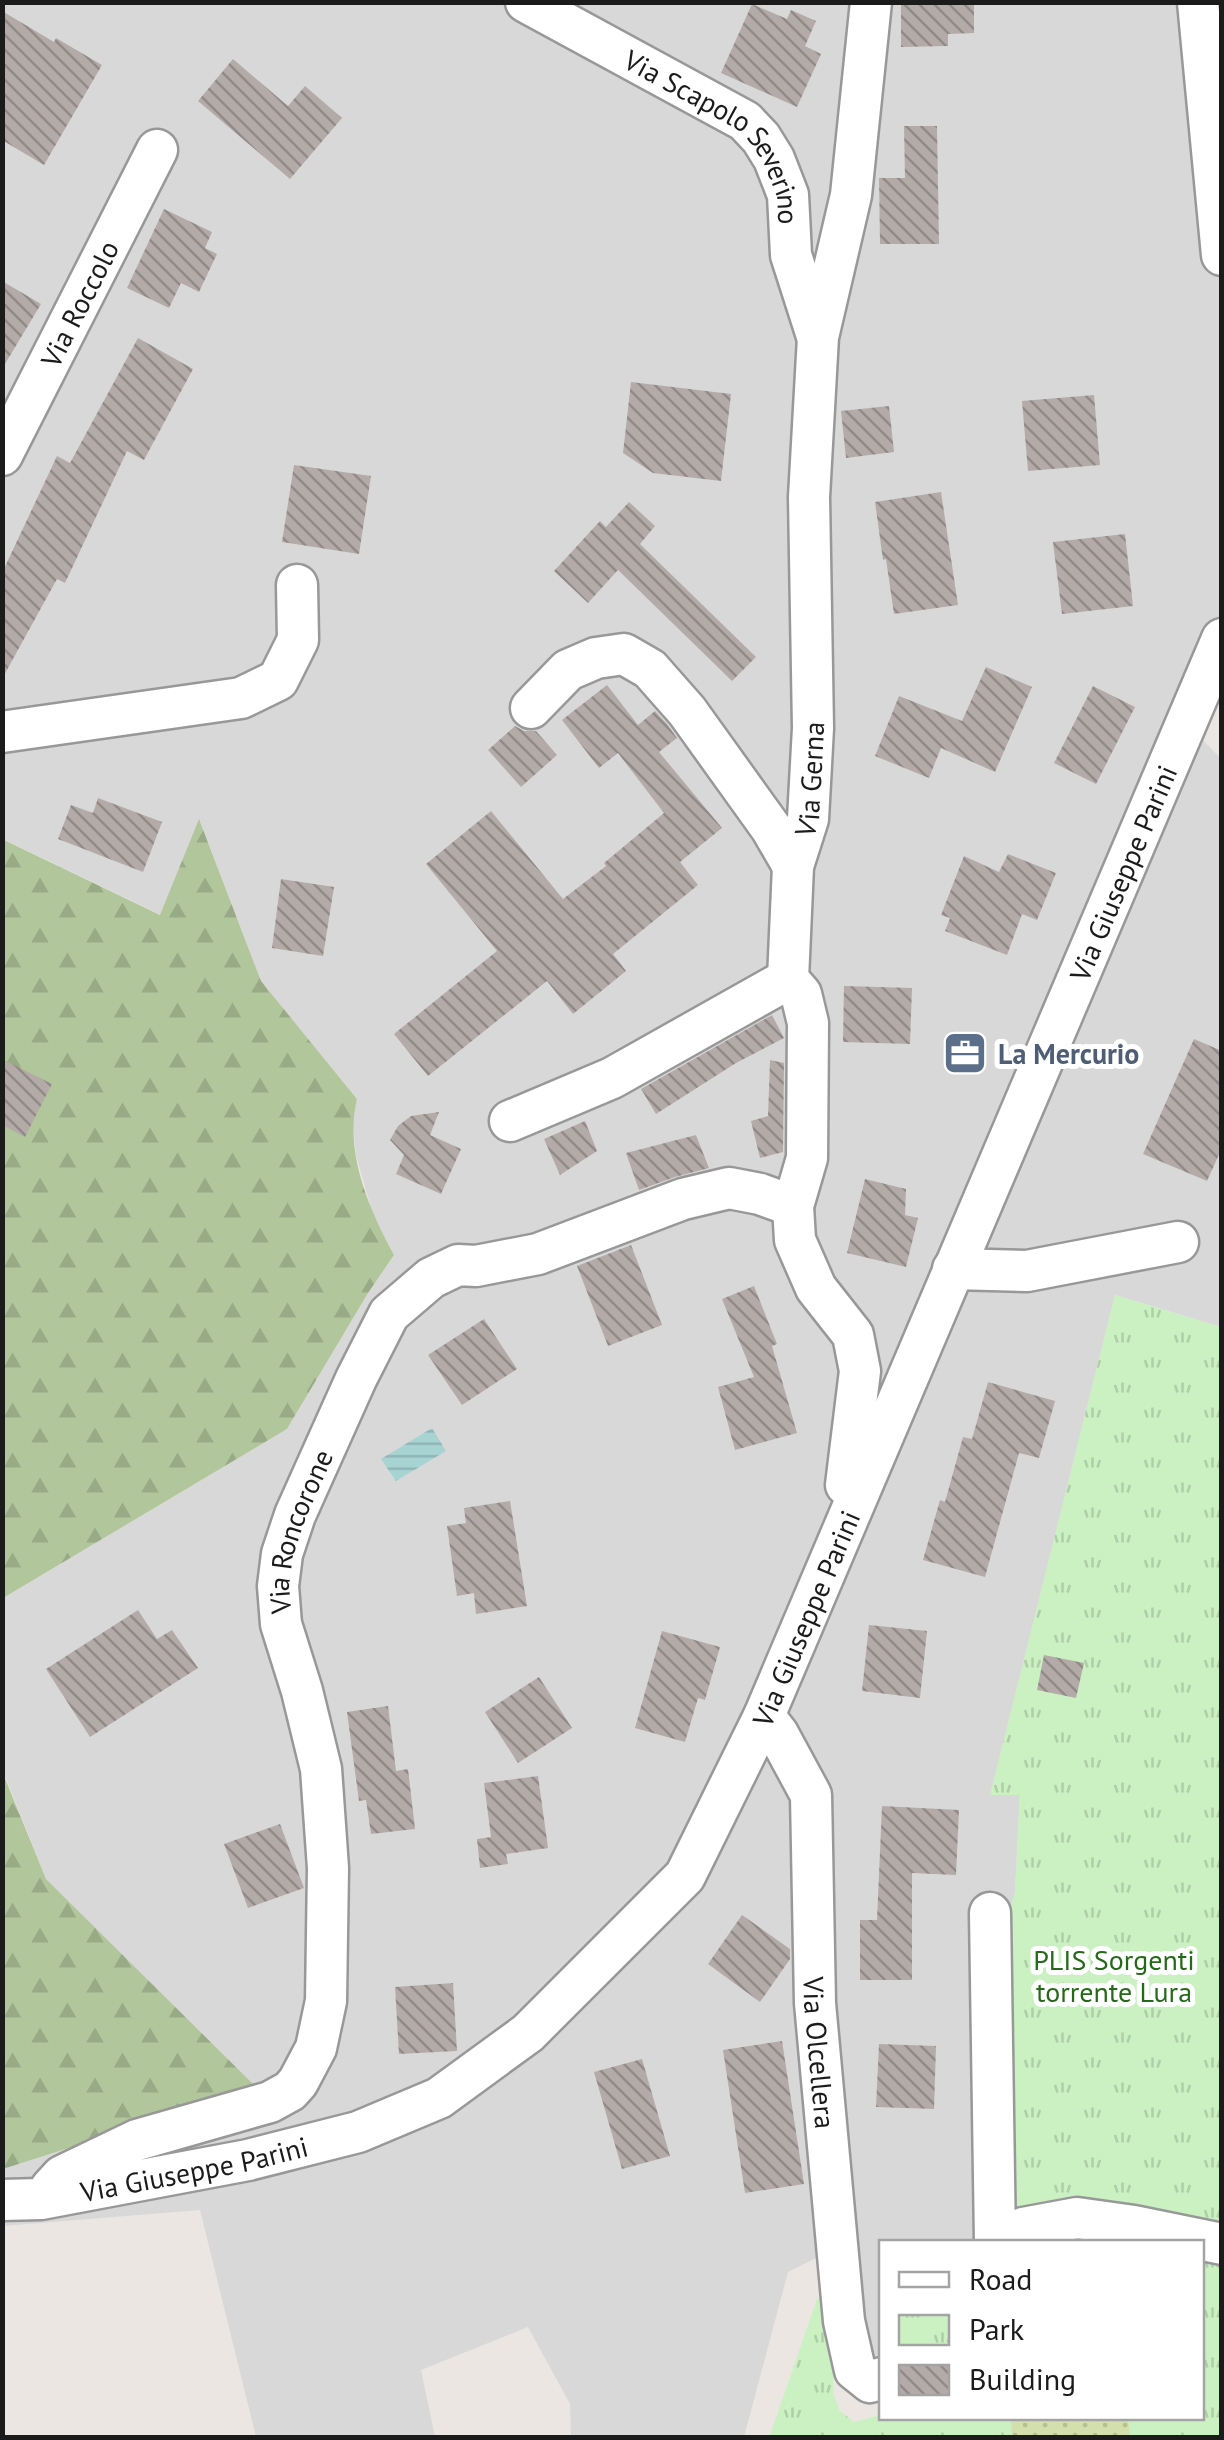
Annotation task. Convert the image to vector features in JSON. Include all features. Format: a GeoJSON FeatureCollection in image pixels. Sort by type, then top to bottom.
{"type":"FeatureCollection","features":[{"type":"Feature","properties":{"kind":"street","name":"Via Scapolo Severino"},"geometry":{"type":"LineString","coordinates":[[526,2],[744,121],[761,138],[788,194],[791,255],[818,336]]}},
{"type":"Feature","properties":{"kind":"street","name":"Via Gerna"},"geometry":{"type":"LineString","coordinates":[[840,1533],[860,1371],[853,1335],[816,1288],[795,1240],[793,1206],[807,1158],[808,1023],[801,994],[788,979],[793,866],[808,819],[813,728],[808,497],[818,336],[851,195],[871,2]]}},
{"type":"Feature","properties":{"kind":"street"},"geometry":{"type":"LineString","coordinates":[[1198,2],[1222,256]]}},
{"type":"Feature","properties":{"kind":"street","name":"Via Roccolo"},"geometry":{"type":"LineString","coordinates":[[2,455],[157,150]]}},
{"type":"Feature","properties":{"kind":"street"},"geometry":{"type":"LineString","coordinates":[[2,732],[241,698],[278,680],[298,640],[298,585]]}},
{"type":"Feature","properties":{"kind":"street","name":"Via Giuseppe Parini"},"geometry":{"type":"LineString","coordinates":[[22,2199],[266,2155],[358,2132],[439,2098],[528,2034],[684,1876],[764,1716],[1222,639]]}},
{"type":"Feature","properties":{"kind":"street"},"geometry":{"type":"LineString","coordinates":[[531,708],[568,670],[596,658],[624,654],[650,669],[688,712],[793,866]]}},
{"type":"Feature","properties":{"kind":"street"},"geometry":{"type":"LineString","coordinates":[[510,1121],[612,1078],[788,979]]}},
{"type":"Feature","properties":{"kind":"street","name":"Via Roncorone"},"geometry":{"type":"LineString","coordinates":[[22,2199],[137,2140],[270,2102],[298,2082],[316,2048],[326,2001],[328,1868],[322,1769],[281,1624],[278,1586],[282,1554],[295,1515],[389,1314],[430,1278],[458,1265],[476,1266],[538,1254],[683,1200],[729,1188],[793,1206]]}},
{"type":"Feature","properties":{"kind":"street"},"geometry":{"type":"LineString","coordinates":[[953,1268],[1027,1271],[1178,1242]]}},
{"type":"Feature","properties":{"kind":"street","name":"Via Olcellera"},"geometry":{"type":"LineString","coordinates":[[764,1716],[812,1795],[815,2003],[844,2321],[855,2370],[870,2382],[879,2379]]}},
{"type":"Feature","properties":{"kind":"street"},"geometry":{"type":"LineString","coordinates":[[990,1913],[995,2240]]}},
{"type":"Feature","properties":{"kind":"street"},"geometry":{"type":"LineString","coordinates":[[999,2240],[1023,2228],[1076,2218],[1202,2240]]}},
{"type":"Feature","properties":{"kind":"shaded area"},"geometry":{"type":"Polygon","coordinates":[[[3,3],[1221,3],[1222,695],[1202,739],[1222,760],[1221,1327],[1115,1295],[991,1795],[1020,1794],[1015,1893],[1004,1929],[996,2240],[879,2240],[879,2358],[871,2359],[856,2238],[788,2272],[744,2437],[571,2437],[570,2404],[528,2327],[421,2370],[435,2437],[256,2437],[200,2210],[3,2226],[3,2169],[256,2088],[46,1879],[3,1771],[2,1598],[287,1429],[394,1255],[373,1215],[356,1155],[352,1119],[357,1099],[261,981],[200,821],[161,915],[3,839],[3,3]]]}},
{"type":"Feature","properties":{"kind":"green space"},"geometry":{"type":"Polygon","coordinates":[[[199,819],[261,981],[357,1099],[356,1160],[376,1219],[394,1255],[287,1429],[3,1598],[2,839],[160,915],[199,819]]]}},
{"type":"Feature","properties":{"kind":"green space","name":"PLIS Sorgenti torrente Lura"},"geometry":{"type":"Polygon","coordinates":[[[1115,1295],[1221,1327],[1221,2437],[769,2438],[817,2299],[834,2300],[833,2393],[840,2411],[854,2422],[879,2413],[879,2420],[1204,2420],[1204,2240],[996,2240],[1004,1929],[1015,1893],[1020,1795],[990,1795],[1115,1295]]]}},
{"type":"Feature","properties":{"kind":"green space"},"geometry":{"type":"Polygon","coordinates":[[[2,1771],[46,1879],[257,2088],[3,2169],[2,1771]]]}},
{"type":"Feature","properties":{"kind":"green space"},"geometry":{"type":"Polygon","coordinates":[[[1011,2420],[1128,2420],[1130,2437],[1012,2437],[1011,2420]]]}},
{"type":"Feature","properties":{"kind":"water"},"geometry":{"type":"Polygon","coordinates":[[[432,1428],[446,1451],[396,1481],[381,1459],[432,1428]]]}},
{"type":"Feature","properties":{"kind":"building"},"geometry":{"type":"Polygon","coordinates":[[[901,2],[974,2],[974,33],[948,34],[948,46],[901,47],[901,2]]]}},
{"type":"Feature","properties":{"kind":"building"},"geometry":{"type":"Polygon","coordinates":[[[752,4],[787,19],[791,10],[816,21],[805,46],[821,54],[797,107],[721,73],[752,4]]]}},
{"type":"Feature","properties":{"kind":"building"},"geometry":{"type":"Polygon","coordinates":[[[2,11],[102,65],[44,165],[2,140],[2,11]]]}},
{"type":"Feature","properties":{"kind":"building"},"geometry":{"type":"Polygon","coordinates":[[[233,59],[288,106],[305,86],[342,118],[290,179],[198,101],[233,59]]]}},
{"type":"Feature","properties":{"kind":"building"},"geometry":{"type":"Polygon","coordinates":[[[904,126],[937,126],[939,244],[880,244],[879,178],[905,178],[904,126]]]}},
{"type":"Feature","properties":{"kind":"building"},"geometry":{"type":"Polygon","coordinates":[[[164,209],[212,232],[205,248],[217,254],[199,292],[181,283],[169,308],[127,288],[164,209]]]}},
{"type":"Feature","properties":{"kind":"building"},"geometry":{"type":"Polygon","coordinates":[[[2,281],[41,304],[2,369],[2,281]]]}},
{"type":"Feature","properties":{"kind":"building"},"geometry":{"type":"Polygon","coordinates":[[[138,338],[193,369],[144,460],[127,451],[65,583],[57,579],[2,679],[2,573],[57,456],[70,463],[138,338]]]}},
{"type":"Feature","properties":{"kind":"building"},"geometry":{"type":"Polygon","coordinates":[[[631,382],[731,394],[721,481],[653,473],[623,453],[631,382]]]}},
{"type":"Feature","properties":{"kind":"building"},"geometry":{"type":"Polygon","coordinates":[[[1094,395],[1100,465],[1028,471],[1022,401],[1094,395]]]}},
{"type":"Feature","properties":{"kind":"building"},"geometry":{"type":"Polygon","coordinates":[[[889,406],[894,452],[846,458],[841,411],[889,406]]]}},
{"type":"Feature","properties":{"kind":"building"},"geometry":{"type":"Polygon","coordinates":[[[294,465],[371,476],[359,554],[282,542],[294,465]]]}},
{"type":"Feature","properties":{"kind":"building"},"geometry":{"type":"Polygon","coordinates":[[[941,492],[958,605],[894,614],[875,502],[941,492]]]}},
{"type":"Feature","properties":{"kind":"building"},"geometry":{"type":"Polygon","coordinates":[[[629,502],[655,526],[640,544],[756,657],[732,681],[618,570],[588,603],[554,571],[600,521],[606,527],[629,502]]]}},
{"type":"Feature","properties":{"kind":"building"},"geometry":{"type":"Polygon","coordinates":[[[1125,534],[1133,606],[1062,614],[1053,542],[1125,534]]]}},
{"type":"Feature","properties":{"kind":"building"},"geometry":{"type":"Polygon","coordinates":[[[986,667],[1032,687],[995,772],[941,748],[929,778],[875,756],[899,696],[962,721],[986,667]]]}},
{"type":"Feature","properties":{"kind":"building"},"geometry":{"type":"Polygon","coordinates":[[[607,685],[638,725],[655,711],[667,724],[677,738],[659,752],[722,828],[680,862],[698,885],[613,954],[626,971],[573,1014],[547,981],[428,1076],[394,1034],[497,951],[426,864],[491,811],[563,899],[664,813],[618,753],[599,768],[562,720],[607,685]]]}},
{"type":"Feature","properties":{"kind":"building"},"geometry":{"type":"Polygon","coordinates":[[[1093,686],[1135,707],[1096,784],[1054,763],[1093,686]]]}},
{"type":"Feature","properties":{"kind":"building"},"geometry":{"type":"Polygon","coordinates":[[[515,726],[536,731],[557,755],[521,787],[488,750],[515,726]]]}},
{"type":"Feature","properties":{"kind":"building"},"geometry":{"type":"Polygon","coordinates":[[[98,798],[162,822],[143,872],[58,839],[71,805],[93,813],[98,798]]]}},
{"type":"Feature","properties":{"kind":"building"},"geometry":{"type":"Polygon","coordinates":[[[1008,854],[1056,873],[1037,920],[1022,914],[1007,955],[945,931],[950,918],[941,915],[964,856],[999,872],[1008,854]]]}},
{"type":"Feature","properties":{"kind":"building"},"geometry":{"type":"Polygon","coordinates":[[[281,879],[334,887],[323,956],[272,948],[281,879]]]}},
{"type":"Feature","properties":{"kind":"building"},"geometry":{"type":"Polygon","coordinates":[[[844,986],[912,988],[910,1044],[843,1042],[844,986]]]}},
{"type":"Feature","properties":{"kind":"building"},"geometry":{"type":"Polygon","coordinates":[[[772,1015],[784,1038],[736,1063],[656,1114],[641,1089],[772,1015]]]}},
{"type":"Feature","properties":{"kind":"building"},"geometry":{"type":"Polygon","coordinates":[[[1194,1039],[1222,1051],[1222,1148],[1207,1181],[1143,1154],[1194,1039]]]}},
{"type":"Feature","properties":{"kind":"building"},"geometry":{"type":"Polygon","coordinates":[[[2,1059],[52,1084],[25,1137],[2,1125],[2,1059]]]}},
{"type":"Feature","properties":{"kind":"building"},"geometry":{"type":"Polygon","coordinates":[[[770,1060],[784,1063],[783,1152],[760,1158],[751,1121],[768,1116],[770,1060]]]}},
{"type":"Feature","properties":{"kind":"building"},"geometry":{"type":"Polygon","coordinates":[[[439,1112],[430,1135],[461,1149],[441,1194],[396,1174],[404,1155],[390,1140],[398,1126],[411,1116],[439,1112]]]}},
{"type":"Feature","properties":{"kind":"building"},"geometry":{"type":"Polygon","coordinates":[[[585,1121],[597,1151],[560,1175],[544,1139],[585,1121]]]}},
{"type":"Feature","properties":{"kind":"building"},"geometry":{"type":"Polygon","coordinates":[[[696,1135],[709,1168],[639,1190],[626,1153],[696,1135]]]}},
{"type":"Feature","properties":{"kind":"building"},"geometry":{"type":"Polygon","coordinates":[[[865,1179],[906,1189],[905,1215],[918,1218],[906,1267],[847,1253],[865,1179]]]}},
{"type":"Feature","properties":{"kind":"building"},"geometry":{"type":"Polygon","coordinates":[[[631,1245],[662,1325],[608,1346],[577,1266],[631,1245]]]}},
{"type":"Feature","properties":{"kind":"building"},"geometry":{"type":"Polygon","coordinates":[[[754,1286],[777,1344],[772,1346],[797,1433],[735,1450],[718,1387],[754,1377],[722,1299],[754,1286]]]}},
{"type":"Feature","properties":{"kind":"building"},"geometry":{"type":"Polygon","coordinates":[[[484,1319],[517,1369],[462,1405],[428,1355],[484,1319]]]}},
{"type":"Feature","properties":{"kind":"building"},"geometry":{"type":"Polygon","coordinates":[[[988,1382],[1055,1401],[1039,1458],[1019,1453],[985,1577],[923,1560],[963,1437],[972,1439],[988,1382]]]}},
{"type":"Feature","properties":{"kind":"building"},"geometry":{"type":"Polygon","coordinates":[[[510,1501],[527,1606],[476,1614],[474,1593],[457,1596],[447,1526],[466,1523],[464,1508],[510,1501]]]}},
{"type":"Feature","properties":{"kind":"building"},"geometry":{"type":"Polygon","coordinates":[[[138,1610],[157,1639],[172,1630],[198,1668],[90,1737],[46,1669],[138,1610]]]}},
{"type":"Feature","properties":{"kind":"building"},"geometry":{"type":"Polygon","coordinates":[[[869,1625],[927,1631],[920,1698],[862,1691],[869,1625]]]}},
{"type":"Feature","properties":{"kind":"building"},"geometry":{"type":"Polygon","coordinates":[[[662,1631],[720,1647],[705,1700],[698,1698],[685,1742],[635,1728],[662,1631]]]}},
{"type":"Feature","properties":{"kind":"building"},"geometry":{"type":"Polygon","coordinates":[[[1044,1655],[1084,1663],[1076,1698],[1037,1690],[1044,1655]]]}},
{"type":"Feature","properties":{"kind":"building"},"geometry":{"type":"Polygon","coordinates":[[[539,1677],[572,1728],[518,1763],[485,1712],[539,1677]]]}},
{"type":"Feature","properties":{"kind":"building"},"geometry":{"type":"Polygon","coordinates":[[[388,1706],[396,1771],[408,1769],[415,1829],[371,1834],[366,1800],[359,1801],[347,1712],[388,1706]]]}},
{"type":"Feature","properties":{"kind":"building"},"geometry":{"type":"Polygon","coordinates":[[[538,1776],[548,1848],[506,1854],[508,1864],[480,1868],[477,1839],[491,1837],[484,1783],[538,1776]]]}},
{"type":"Feature","properties":{"kind":"building"},"geometry":{"type":"Polygon","coordinates":[[[882,1806],[959,1810],[956,1875],[912,1873],[912,1980],[860,1980],[860,1920],[877,1920],[882,1806]]]}},
{"type":"Feature","properties":{"kind":"building"},"geometry":{"type":"Polygon","coordinates":[[[280,1824],[304,1888],[248,1908],[224,1844],[280,1824]]]}},
{"type":"Feature","properties":{"kind":"building"},"geometry":{"type":"Polygon","coordinates":[[[742,1915],[790,1949],[790,1959],[760,2002],[708,1964],[742,1915]]]}},
{"type":"Feature","properties":{"kind":"building"},"geometry":{"type":"Polygon","coordinates":[[[453,1983],[457,2051],[399,2054],[395,1987],[453,1983]]]}},
{"type":"Feature","properties":{"kind":"building"},"geometry":{"type":"Polygon","coordinates":[[[782,2041],[804,2184],[745,2193],[723,2050],[782,2041]]]}},
{"type":"Feature","properties":{"kind":"building"},"geometry":{"type":"Polygon","coordinates":[[[879,2044],[936,2046],[934,2109],[876,2107],[879,2044]]]}},
{"type":"Feature","properties":{"kind":"building"},"geometry":{"type":"Polygon","coordinates":[[[642,2059],[670,2156],[622,2169],[594,2072],[642,2059]]]}},
{"type":"Feature","properties":{"kind":"place","name":"La Mercurio"},"geometry":{"type":"Point","coordinates":[965,1053]}}]}
